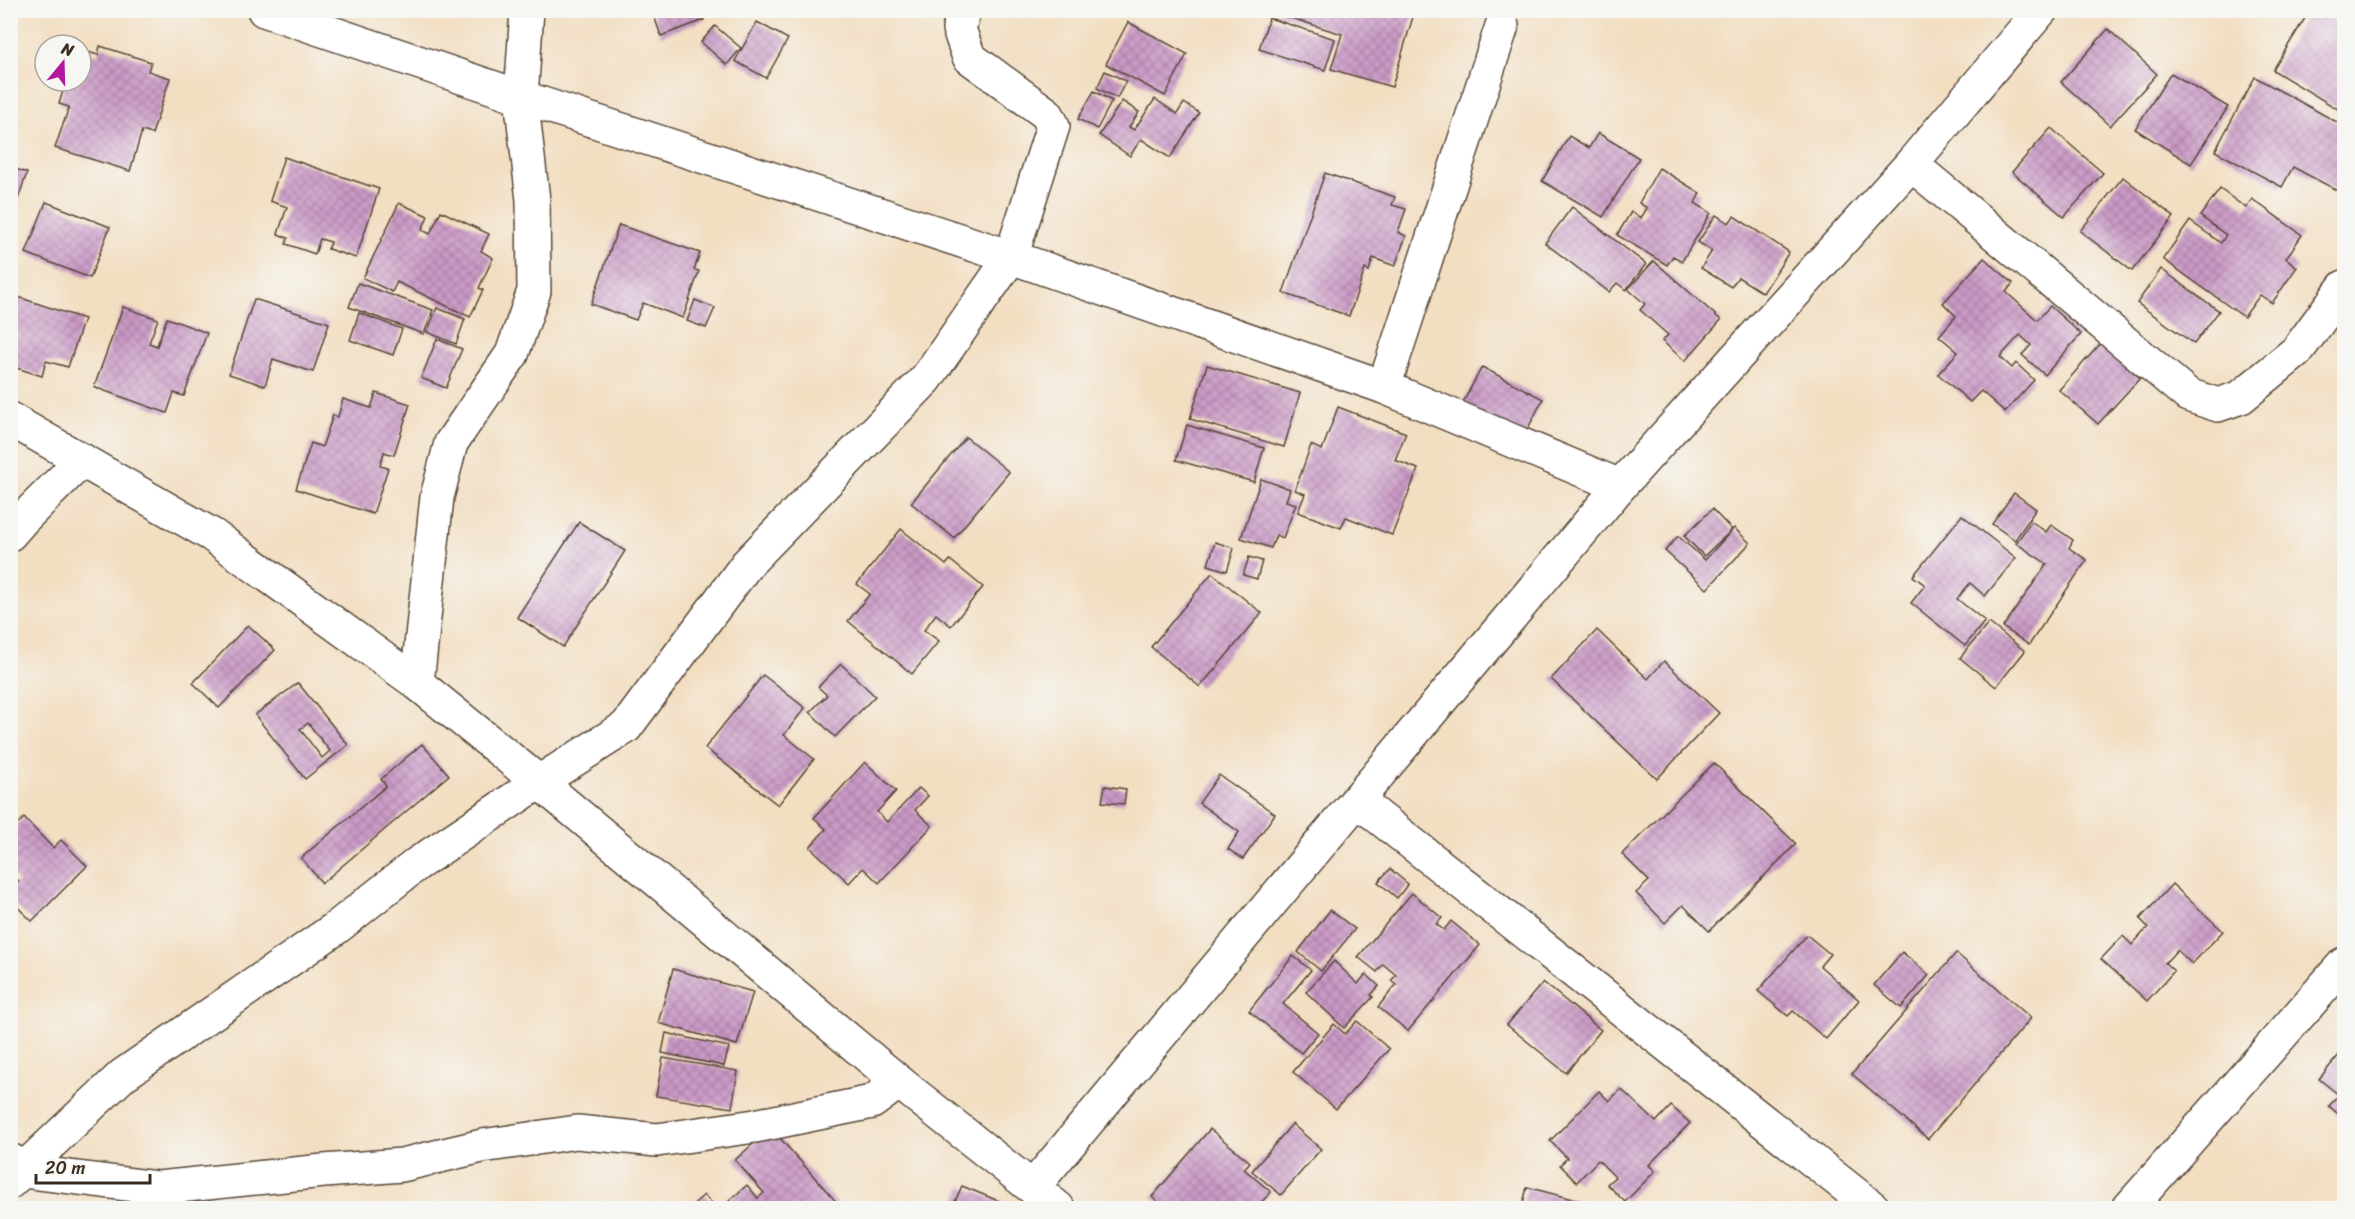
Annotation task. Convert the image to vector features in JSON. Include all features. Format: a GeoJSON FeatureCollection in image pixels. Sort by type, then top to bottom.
{"type":"FeatureCollection","features":[{"type":"Feature","properties":{"kind":"street"},"geometry":{"type":"LineString","coordinates":[[264,10],[521,97],[1011,257],[1384,387],[1620,486]]}},
{"type":"Feature","properties":{"kind":"street"},"geometry":{"type":"LineString","coordinates":[[417,683],[437,497],[451,443],[513,354],[534,291],[534,200],[521,97],[527,10]]}},
{"type":"Feature","properties":{"kind":"street"},"geometry":{"type":"LineString","coordinates":[[14,1171],[123,1076],[336,928],[417,864],[626,727],[747,564],[926,379],[1011,257],[1053,126],[1047,114],[969,57],[959,29],[964,10]]}},
{"type":"Feature","properties":{"kind":"street"},"geometry":{"type":"LineString","coordinates":[[1033,1187],[1620,486],[1911,164],[2041,10]]}},
{"type":"Feature","properties":{"kind":"street"},"geometry":{"type":"LineString","coordinates":[[1384,387],[1502,26]]}},
{"type":"Feature","properties":{"kind":"street"},"geometry":{"type":"LineString","coordinates":[[1911,164],[2188,395],[2218,405],[2241,398],[2298,351],[2344,287]]}},
{"type":"Feature","properties":{"kind":"street"},"geometry":{"type":"LineString","coordinates":[[10,418],[212,535],[417,683],[899,1082],[1058,1209]]}},
{"type":"Feature","properties":{"kind":"street"},"geometry":{"type":"LineString","coordinates":[[10,534],[82,460]]}},
{"type":"Feature","properties":{"kind":"street"},"geometry":{"type":"LineString","coordinates":[[1357,800],[1873,1209]]}},
{"type":"Feature","properties":{"kind":"street"},"geometry":{"type":"LineString","coordinates":[[2129,1209],[2344,964]]}},
{"type":"Feature","properties":{"kind":"street"},"geometry":{"type":"LineString","coordinates":[[14,1171],[158,1188],[324,1171],[402,1166],[482,1146],[577,1132],[657,1140],[755,1126],[872,1102],[899,1082]]}},
{"type":"Feature","properties":{"kind":"building"},"geometry":{"type":"Polygon","coordinates":[[[652,10],[701,10],[704,20],[661,36],[652,10]]]}},
{"type":"Feature","properties":{"kind":"building"},"geometry":{"type":"Polygon","coordinates":[[[1279,10],[1415,10],[1392,87],[1331,69],[1342,34],[1278,14],[1279,10]]]}},
{"type":"Feature","properties":{"kind":"building"},"geometry":{"type":"Polygon","coordinates":[[[2310,10],[2344,10],[2344,113],[2273,70],[2310,10]]]}},
{"type":"Feature","properties":{"kind":"building"},"geometry":{"type":"Polygon","coordinates":[[[1269,18],[1335,39],[1325,70],[1259,49],[1269,18]]]}},
{"type":"Feature","properties":{"kind":"building"},"geometry":{"type":"Polygon","coordinates":[[[757,22],[788,39],[766,78],[735,61],[757,22]]]}},
{"type":"Feature","properties":{"kind":"building"},"geometry":{"type":"Polygon","coordinates":[[[1128,22],[1187,54],[1165,96],[1106,64],[1128,22]]]}},
{"type":"Feature","properties":{"kind":"building"},"geometry":{"type":"Polygon","coordinates":[[[715,26],[741,48],[727,65],[701,42],[715,26]]]}},
{"type":"Feature","properties":{"kind":"building"},"geometry":{"type":"Polygon","coordinates":[[[2108,29],[2157,74],[2110,126],[2061,82],[2108,29]]]}},
{"type":"Feature","properties":{"kind":"building"},"geometry":{"type":"Polygon","coordinates":[[[100,46],[151,62],[148,71],[170,78],[152,134],[142,131],[130,171],[55,148],[69,107],[59,104],[62,93],[93,93],[93,54],[98,55],[100,46]]]}},
{"type":"Feature","properties":{"kind":"building"},"geometry":{"type":"Polygon","coordinates":[[[1105,71],[1126,81],[1117,98],[1097,88],[1105,71]]]}},
{"type":"Feature","properties":{"kind":"building"},"geometry":{"type":"Polygon","coordinates":[[[2171,73],[2228,107],[2191,164],[2135,129],[2171,73]]]}},
{"type":"Feature","properties":{"kind":"building"},"geometry":{"type":"Polygon","coordinates":[[[2255,77],[2344,126],[2344,179],[2338,191],[2293,167],[2282,187],[2215,151],[2255,77]]]}},
{"type":"Feature","properties":{"kind":"building"},"geometry":{"type":"Polygon","coordinates":[[[1094,91],[1112,101],[1097,129],[1078,119],[1094,91]]]}},
{"type":"Feature","properties":{"kind":"building"},"geometry":{"type":"Polygon","coordinates":[[[1155,99],[1177,114],[1184,103],[1199,113],[1170,158],[1141,139],[1130,156],[1099,135],[1122,101],[1139,112],[1129,127],[1134,130],[1155,99]]]}},
{"type":"Feature","properties":{"kind":"building"},"geometry":{"type":"Polygon","coordinates":[[[2051,128],[2103,173],[2064,217],[2012,172],[2051,128]]]}},
{"type":"Feature","properties":{"kind":"building"},"geometry":{"type":"Polygon","coordinates":[[[1598,133],[1639,158],[1603,217],[1542,181],[1569,136],[1589,148],[1598,133]]]}},
{"type":"Feature","properties":{"kind":"building"},"geometry":{"type":"Polygon","coordinates":[[[284,157],[379,189],[356,258],[328,249],[331,242],[320,239],[315,254],[286,244],[288,238],[278,234],[287,207],[270,201],[284,157]]]}},
{"type":"Feature","properties":{"kind":"building"},"geometry":{"type":"Polygon","coordinates":[[[10,167],[27,173],[11,219],[10,219],[10,167]]]}},
{"type":"Feature","properties":{"kind":"building"},"geometry":{"type":"Polygon","coordinates":[[[1659,168],[1700,193],[1695,203],[1711,213],[1682,261],[1673,256],[1667,265],[1617,235],[1631,212],[1641,218],[1647,208],[1639,203],[1659,168]]]}},
{"type":"Feature","properties":{"kind":"building"},"geometry":{"type":"Polygon","coordinates":[[[1325,173],[1395,197],[1392,205],[1406,209],[1398,232],[1406,236],[1395,266],[1373,258],[1369,271],[1365,269],[1349,316],[1283,293],[1325,173]]]}},
{"type":"Feature","properties":{"kind":"building"},"geometry":{"type":"Polygon","coordinates":[[[2123,177],[2174,217],[2132,271],[2080,231],[2123,177]]]}},
{"type":"Feature","properties":{"kind":"building"},"geometry":{"type":"Polygon","coordinates":[[[2220,189],[2246,208],[2252,199],[2302,235],[2286,258],[2297,267],[2272,303],[2260,295],[2244,317],[2163,259],[2190,221],[2221,243],[2226,235],[2200,216],[2220,189]]]}},
{"type":"Feature","properties":{"kind":"building"},"geometry":{"type":"Polygon","coordinates":[[[46,202],[110,227],[90,278],[26,253],[46,202]]]}},
{"type":"Feature","properties":{"kind":"building"},"geometry":{"type":"Polygon","coordinates":[[[399,203],[428,216],[422,230],[430,234],[441,211],[489,234],[481,251],[493,258],[479,288],[483,290],[470,317],[397,282],[392,292],[363,278],[399,203]]]}},
{"type":"Feature","properties":{"kind":"building"},"geometry":{"type":"Polygon","coordinates":[[[1572,207],[1646,264],[1626,290],[1617,283],[1609,292],[1545,243],[1572,207]]]}},
{"type":"Feature","properties":{"kind":"building"},"geometry":{"type":"Polygon","coordinates":[[[1716,215],[1729,223],[1734,216],[1789,252],[1763,293],[1738,277],[1731,287],[1701,268],[1712,251],[1698,242],[1716,215]]]}},
{"type":"Feature","properties":{"kind":"building"},"geometry":{"type":"Polygon","coordinates":[[[619,225],[700,253],[694,270],[699,271],[683,318],[643,303],[636,320],[591,304],[619,225]]]}},
{"type":"Feature","properties":{"kind":"building"},"geometry":{"type":"Polygon","coordinates":[[[1984,258],[2013,283],[2006,292],[2037,320],[2050,306],[2081,334],[2045,375],[2022,355],[2031,345],[2020,335],[2000,357],[2012,368],[2016,363],[2034,380],[2005,412],[1981,391],[1970,402],[1938,374],[1958,352],[1939,336],[1956,316],[1943,303],[1984,258]]]}},
{"type":"Feature","properties":{"kind":"building"},"geometry":{"type":"Polygon","coordinates":[[[1654,261],[1721,320],[1685,361],[1662,341],[1668,335],[1640,310],[1645,304],[1628,289],[1654,261]]]}},
{"type":"Feature","properties":{"kind":"building"},"geometry":{"type":"Polygon","coordinates":[[[2161,269],[2219,311],[2194,344],[2137,303],[2161,269]]]}},
{"type":"Feature","properties":{"kind":"building"},"geometry":{"type":"Polygon","coordinates":[[[358,283],[433,310],[424,334],[349,307],[358,283]]]}},
{"type":"Feature","properties":{"kind":"building"},"geometry":{"type":"Polygon","coordinates":[[[12,295],[84,319],[68,367],[46,361],[42,376],[10,366],[12,295]]]}},
{"type":"Feature","properties":{"kind":"building"},"geometry":{"type":"Polygon","coordinates":[[[254,299],[329,323],[313,372],[273,359],[265,386],[229,374],[254,299]]]}},
{"type":"Feature","properties":{"kind":"building"},"geometry":{"type":"Polygon","coordinates":[[[695,300],[715,308],[706,328],[687,321],[695,300]]]}},
{"type":"Feature","properties":{"kind":"building"},"geometry":{"type":"Polygon","coordinates":[[[123,307],[158,319],[149,343],[157,346],[167,318],[207,333],[184,396],[174,393],[167,413],[94,387],[123,307]]]}},
{"type":"Feature","properties":{"kind":"building"},"geometry":{"type":"Polygon","coordinates":[[[437,308],[465,319],[456,344],[427,332],[437,308]]]}},
{"type":"Feature","properties":{"kind":"building"},"geometry":{"type":"Polygon","coordinates":[[[359,313],[402,329],[393,355],[350,340],[359,313]]]}},
{"type":"Feature","properties":{"kind":"building"},"geometry":{"type":"Polygon","coordinates":[[[437,339],[462,349],[446,388],[421,378],[437,339]]]}},
{"type":"Feature","properties":{"kind":"building"},"geometry":{"type":"Polygon","coordinates":[[[2101,343],[2140,378],[2098,424],[2059,390],[2101,343]]]}},
{"type":"Feature","properties":{"kind":"building"},"geometry":{"type":"Polygon","coordinates":[[[1207,365],[1300,393],[1284,447],[1190,419],[1207,365]]]}},
{"type":"Feature","properties":{"kind":"building"},"geometry":{"type":"Polygon","coordinates":[[[1482,367],[1543,399],[1523,438],[1461,406],[1482,367]]]}},
{"type":"Feature","properties":{"kind":"building"},"geometry":{"type":"Polygon","coordinates":[[[376,393],[410,404],[394,455],[384,452],[380,466],[388,468],[373,514],[296,489],[311,443],[322,447],[333,415],[338,417],[343,399],[371,408],[376,393]]]}},
{"type":"Feature","properties":{"kind":"building"},"geometry":{"type":"Polygon","coordinates":[[[1338,407],[1406,433],[1395,460],[1418,469],[1392,535],[1346,517],[1341,528],[1298,512],[1305,494],[1295,490],[1311,445],[1322,450],[1338,407]]]}},
{"type":"Feature","properties":{"kind":"building"},"geometry":{"type":"Polygon","coordinates":[[[1187,425],[1264,448],[1254,482],[1176,460],[1187,425]]]}},
{"type":"Feature","properties":{"kind":"building"},"geometry":{"type":"Polygon","coordinates":[[[966,437],[1009,472],[954,538],[911,503],[966,437]]]}},
{"type":"Feature","properties":{"kind":"building"},"geometry":{"type":"Polygon","coordinates":[[[1261,479],[1290,489],[1286,501],[1296,504],[1283,538],[1276,535],[1271,548],[1241,538],[1261,479]]]}},
{"type":"Feature","properties":{"kind":"building"},"geometry":{"type":"Polygon","coordinates":[[[2014,493],[2036,509],[2015,540],[1992,524],[2014,493]]]}},
{"type":"Feature","properties":{"kind":"building"},"geometry":{"type":"Polygon","coordinates":[[[1712,509],[1732,530],[1704,556],[1684,536],[1712,509]]]}},
{"type":"Feature","properties":{"kind":"building"},"geometry":{"type":"Polygon","coordinates":[[[1962,515],[2016,558],[1985,596],[1970,583],[1957,599],[1985,621],[1965,646],[1911,603],[1925,585],[1913,576],[1962,515]]]}},
{"type":"Feature","properties":{"kind":"building"},"geometry":{"type":"Polygon","coordinates":[[[2031,521],[2046,532],[2051,525],[2073,540],[2069,548],[2087,560],[2029,645],[2003,627],[2047,564],[2016,543],[2031,521]]]}},
{"type":"Feature","properties":{"kind":"building"},"geometry":{"type":"Polygon","coordinates":[[[579,522],[625,551],[563,647],[517,617],[579,522]]]}},
{"type":"Feature","properties":{"kind":"building"},"geometry":{"type":"Polygon","coordinates":[[[1734,528],[1750,543],[1707,589],[1665,551],[1678,536],[1705,560],[1734,528]]]}},
{"type":"Feature","properties":{"kind":"building"},"geometry":{"type":"Polygon","coordinates":[[[901,529],[946,565],[950,560],[983,587],[951,626],[936,614],[924,630],[939,641],[912,674],[848,621],[870,594],[857,584],[901,529]]]}},
{"type":"Feature","properties":{"kind":"building"},"geometry":{"type":"Polygon","coordinates":[[[1215,542],[1234,548],[1227,571],[1208,565],[1215,542]]]}},
{"type":"Feature","properties":{"kind":"building"},"geometry":{"type":"Polygon","coordinates":[[[1249,557],[1262,561],[1257,579],[1243,575],[1249,557]]]}},
{"type":"Feature","properties":{"kind":"building"},"geometry":{"type":"Polygon","coordinates":[[[1212,573],[1262,613],[1200,687],[1151,647],[1212,573]]]}},
{"type":"Feature","properties":{"kind":"building"},"geometry":{"type":"Polygon","coordinates":[[[1989,623],[2025,651],[1996,687],[1960,658],[1989,623]]]}},
{"type":"Feature","properties":{"kind":"building"},"geometry":{"type":"Polygon","coordinates":[[[248,625],[275,650],[219,708],[193,683],[248,625]]]}},
{"type":"Feature","properties":{"kind":"building"},"geometry":{"type":"Polygon","coordinates":[[[1597,630],[1648,679],[1664,661],[1719,713],[1657,779],[1551,679],[1597,630]]]}},
{"type":"Feature","properties":{"kind":"building"},"geometry":{"type":"Polygon","coordinates":[[[841,664],[875,696],[835,737],[810,712],[827,695],[818,687],[841,664]]]}},
{"type":"Feature","properties":{"kind":"building"},"geometry":{"type":"Polygon","coordinates":[[[763,675],[805,708],[784,735],[814,759],[778,805],[705,748],[763,675]]]}},
{"type":"Feature","properties":{"kind":"building"},"geometry":{"type":"Polygon","coordinates":[[[298,683],[348,745],[305,779],[255,715],[298,683]],[[308,723],[300,729],[322,758],[330,751],[308,723]]]}},
{"type":"Feature","properties":{"kind":"building"},"geometry":{"type":"Polygon","coordinates":[[[422,744],[449,775],[322,883],[301,858],[386,786],[381,779],[422,744]]]}},
{"type":"Feature","properties":{"kind":"building"},"geometry":{"type":"Polygon","coordinates":[[[865,762],[896,791],[877,812],[887,822],[919,788],[928,796],[915,810],[932,826],[879,883],[863,868],[849,883],[810,847],[826,829],[814,818],[865,762]]]}},
{"type":"Feature","properties":{"kind":"building"},"geometry":{"type":"Polygon","coordinates":[[[1714,763],[1796,844],[1709,931],[1683,905],[1665,923],[1636,893],[1649,881],[1622,854],[1714,763]]]}},
{"type":"Feature","properties":{"kind":"building"},"geometry":{"type":"Polygon","coordinates":[[[1219,775],[1275,814],[1243,859],[1228,849],[1239,832],[1199,803],[1219,775]]]}},
{"type":"Feature","properties":{"kind":"building"},"geometry":{"type":"Polygon","coordinates":[[[1105,786],[1126,789],[1124,804],[1102,802],[1105,786]]]}},
{"type":"Feature","properties":{"kind":"building"},"geometry":{"type":"Polygon","coordinates":[[[24,818],[53,848],[61,840],[87,866],[32,921],[10,900],[10,890],[19,881],[10,873],[10,831],[24,818]]]}},
{"type":"Feature","properties":{"kind":"building"},"geometry":{"type":"Polygon","coordinates":[[[1390,869],[1408,884],[1397,898],[1378,882],[1390,869]]]}},
{"type":"Feature","properties":{"kind":"building"},"geometry":{"type":"Polygon","coordinates":[[[2172,884],[2223,931],[2192,964],[2177,950],[2165,963],[2174,971],[2147,1001],[2101,959],[2123,936],[2132,945],[2148,927],[2140,919],[2172,884]]]}},
{"type":"Feature","properties":{"kind":"building"},"geometry":{"type":"Polygon","coordinates":[[[1412,893],[1442,918],[1436,924],[1444,930],[1451,921],[1480,945],[1408,1031],[1378,1007],[1396,985],[1391,981],[1396,975],[1383,964],[1377,972],[1358,957],[1412,893]]]}},
{"type":"Feature","properties":{"kind":"building"},"geometry":{"type":"Polygon","coordinates":[[[1330,910],[1355,929],[1321,971],[1298,952],[1330,910]]]}},
{"type":"Feature","properties":{"kind":"building"},"geometry":{"type":"Polygon","coordinates":[[[1807,935],[1830,954],[1820,966],[1859,1000],[1826,1039],[1793,1011],[1788,1016],[1758,991],[1807,935]]]}},
{"type":"Feature","properties":{"kind":"building"},"geometry":{"type":"Polygon","coordinates":[[[1902,952],[1929,975],[1901,1008],[1874,985],[1902,952]]]}},
{"type":"Feature","properties":{"kind":"building"},"geometry":{"type":"Polygon","coordinates":[[[1956,953],[2031,1018],[1928,1139],[1852,1074],[1956,953]]]}},
{"type":"Feature","properties":{"kind":"building"},"geometry":{"type":"Polygon","coordinates":[[[1293,956],[1311,970],[1283,1004],[1318,1033],[1301,1053],[1249,1011],[1293,956]]]}},
{"type":"Feature","properties":{"kind":"building"},"geometry":{"type":"Polygon","coordinates":[[[1334,961],[1358,984],[1366,974],[1379,986],[1371,995],[1373,997],[1344,1028],[1306,992],[1334,961]]]}},
{"type":"Feature","properties":{"kind":"building"},"geometry":{"type":"Polygon","coordinates":[[[673,969],[753,992],[737,1045],[658,1023],[673,969]]]}},
{"type":"Feature","properties":{"kind":"building"},"geometry":{"type":"Polygon","coordinates":[[[1543,982],[1601,1030],[1566,1073],[1507,1025],[1543,982]]]}},
{"type":"Feature","properties":{"kind":"building"},"geometry":{"type":"Polygon","coordinates":[[[1357,1021],[1389,1049],[1336,1109],[1293,1072],[1334,1024],[1345,1034],[1357,1021]]]}},
{"type":"Feature","properties":{"kind":"building"},"geometry":{"type":"Polygon","coordinates":[[[666,1033],[729,1047],[724,1066],[662,1053],[666,1033]]]}},
{"type":"Feature","properties":{"kind":"building"},"geometry":{"type":"Polygon","coordinates":[[[2344,1049],[2344,1119],[2329,1106],[2339,1095],[2319,1079],[2344,1049]]]}},
{"type":"Feature","properties":{"kind":"building"},"geometry":{"type":"Polygon","coordinates":[[[663,1058],[738,1071],[732,1108],[656,1096],[663,1058]]]}},
{"type":"Feature","properties":{"kind":"building"},"geometry":{"type":"Polygon","coordinates":[[[1621,1089],[1656,1122],[1671,1106],[1690,1123],[1649,1165],[1655,1171],[1625,1202],[1607,1184],[1615,1177],[1598,1160],[1577,1182],[1560,1165],[1567,1158],[1550,1141],[1599,1091],[1609,1101],[1621,1089]]]}},
{"type":"Feature","properties":{"kind":"building"},"geometry":{"type":"Polygon","coordinates":[[[1292,1124],[1321,1149],[1281,1195],[1252,1171],[1292,1124]]]}},
{"type":"Feature","properties":{"kind":"building"},"geometry":{"type":"Polygon","coordinates":[[[771,1128],[840,1206],[837,1208],[734,1208],[728,1202],[747,1185],[758,1198],[764,1193],[735,1160],[771,1128]]]}},
{"type":"Feature","properties":{"kind":"building"},"geometry":{"type":"Polygon","coordinates":[[[1210,1129],[1250,1162],[1244,1169],[1271,1192],[1256,1208],[1166,1208],[1152,1197],[1210,1129]]]}},
{"type":"Feature","properties":{"kind":"building"},"geometry":{"type":"Polygon","coordinates":[[[962,1186],[1006,1204],[1004,1208],[952,1208],[962,1186]]]}},
{"type":"Feature","properties":{"kind":"building"},"geometry":{"type":"Polygon","coordinates":[[[1527,1187],[1580,1201],[1578,1208],[1522,1208],[1527,1187]]]}},
{"type":"Feature","properties":{"kind":"building"},"geometry":{"type":"Polygon","coordinates":[[[704,1195],[717,1208],[689,1208],[704,1195]]]}}]}
